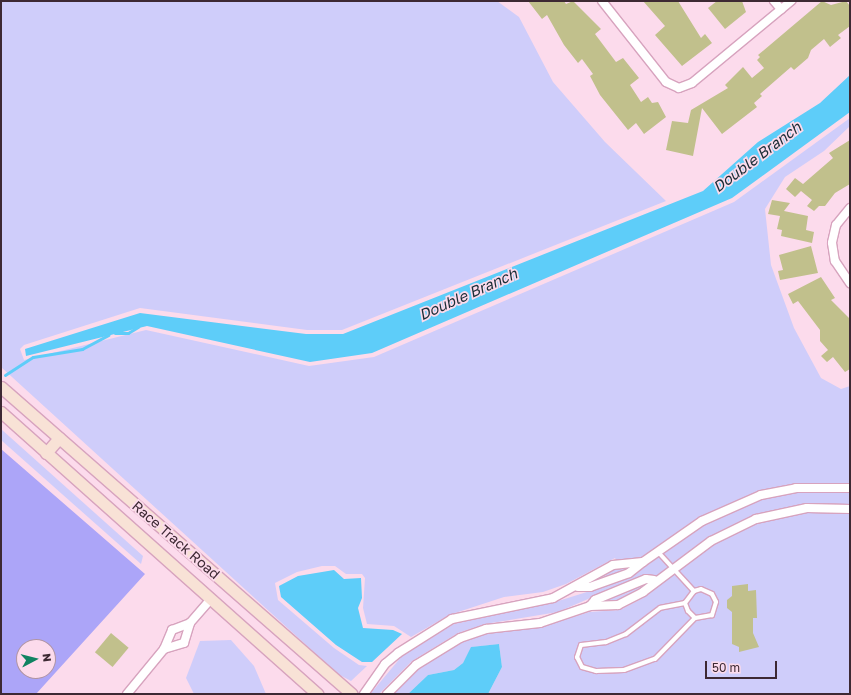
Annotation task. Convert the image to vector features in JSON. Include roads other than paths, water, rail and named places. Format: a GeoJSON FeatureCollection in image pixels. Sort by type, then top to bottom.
{"type":"FeatureCollection","features":[{"type":"Feature","properties":{"kind":"main road","name":"Race Track Road"},"geometry":{"type":"LineString","coordinates":[[2,387],[352,694]]}},
{"type":"Feature","properties":{"kind":"main road","name":"Race Track Road"},"geometry":{"type":"LineString","coordinates":[[1,412],[317,694]]}},
{"type":"Feature","properties":{"kind":"main road"},"geometry":{"type":"LineString","coordinates":[[46,453],[59,438]]}},
{"type":"Feature","properties":{"kind":"street"},"geometry":{"type":"LineString","coordinates":[[602,1],[666,82],[679,88],[692,83],[791,1]]}},
{"type":"Feature","properties":{"kind":"street"},"geometry":{"type":"LineString","coordinates":[[774,1],[781,9]]}},
{"type":"Feature","properties":{"kind":"street"},"geometry":{"type":"LineString","coordinates":[[850,208],[836,225],[832,243],[835,261],[850,283]]}},
{"type":"Feature","properties":{"kind":"street"},"geometry":{"type":"LineString","coordinates":[[578,587],[590,587],[629,573],[702,521],[761,495],[796,488],[850,488]]}},
{"type":"Feature","properties":{"kind":"street"},"geometry":{"type":"LineString","coordinates":[[387,694],[416,665],[460,638],[486,629],[540,622],[590,606],[618,605],[643,592],[654,580],[674,569],[726,532],[756,519],[807,508],[850,509]]}},
{"type":"Feature","properties":{"kind":"street"},"geometry":{"type":"LineString","coordinates":[[364,694],[385,664],[398,652],[452,619],[554,598],[578,587],[613,565],[643,562]]}},
{"type":"Feature","properties":{"kind":"street"},"geometry":{"type":"LineString","coordinates":[[590,606],[595,600],[646,579],[654,580]]}},
{"type":"Feature","properties":{"kind":"street"},"geometry":{"type":"LineString","coordinates":[[164,649],[184,643],[190,624],[212,599]]}},
{"type":"Feature","properties":{"kind":"street"},"geometry":{"type":"LineString","coordinates":[[127,694],[164,649],[172,630],[190,624]]}},
{"type":"Feature","properties":{"kind":"lane"},"geometry":{"type":"LineString","coordinates":[[659,553],[694,591],[708,591],[716,602],[712,615],[696,618],[655,659],[624,670],[596,671],[582,667],[577,657],[581,645],[620,637],[660,608],[685,603],[694,591]]}},
{"type":"Feature","properties":{"kind":"lane"},"geometry":{"type":"LineString","coordinates":[[685,603],[696,618]]}},
{"type":"Feature","properties":{"kind":"water"},"geometry":{"type":"Polygon","coordinates":[[[850,75],[850,112],[732,198],[372,353],[310,362],[147,326],[26,356],[25,349],[140,313],[306,334],[343,334],[703,191],[758,142],[820,103],[850,75]]]}},
{"type":"Feature","properties":{"kind":"water"},"geometry":{"type":"Polygon","coordinates":[[[334,570],[344,579],[361,578],[362,598],[358,608],[363,628],[393,630],[402,634],[372,662],[362,662],[336,645],[281,597],[279,586],[298,576],[334,570]]]}},
{"type":"Feature","properties":{"kind":"water"},"geometry":{"type":"Polygon","coordinates":[[[499,644],[502,667],[488,694],[408,694],[428,675],[454,670],[463,663],[471,647],[499,644]]]}},
{"type":"Feature","properties":{"kind":"waterway","name":"Double Branch"},"geometry":{"type":"LineString","coordinates":[[115,333],[128,333],[138,327]]}},
{"type":"Feature","properties":{"kind":"waterway","name":"Double Branch"},"geometry":{"type":"LineString","coordinates":[[5,375],[33,357],[82,349],[108,335]]}}]}
